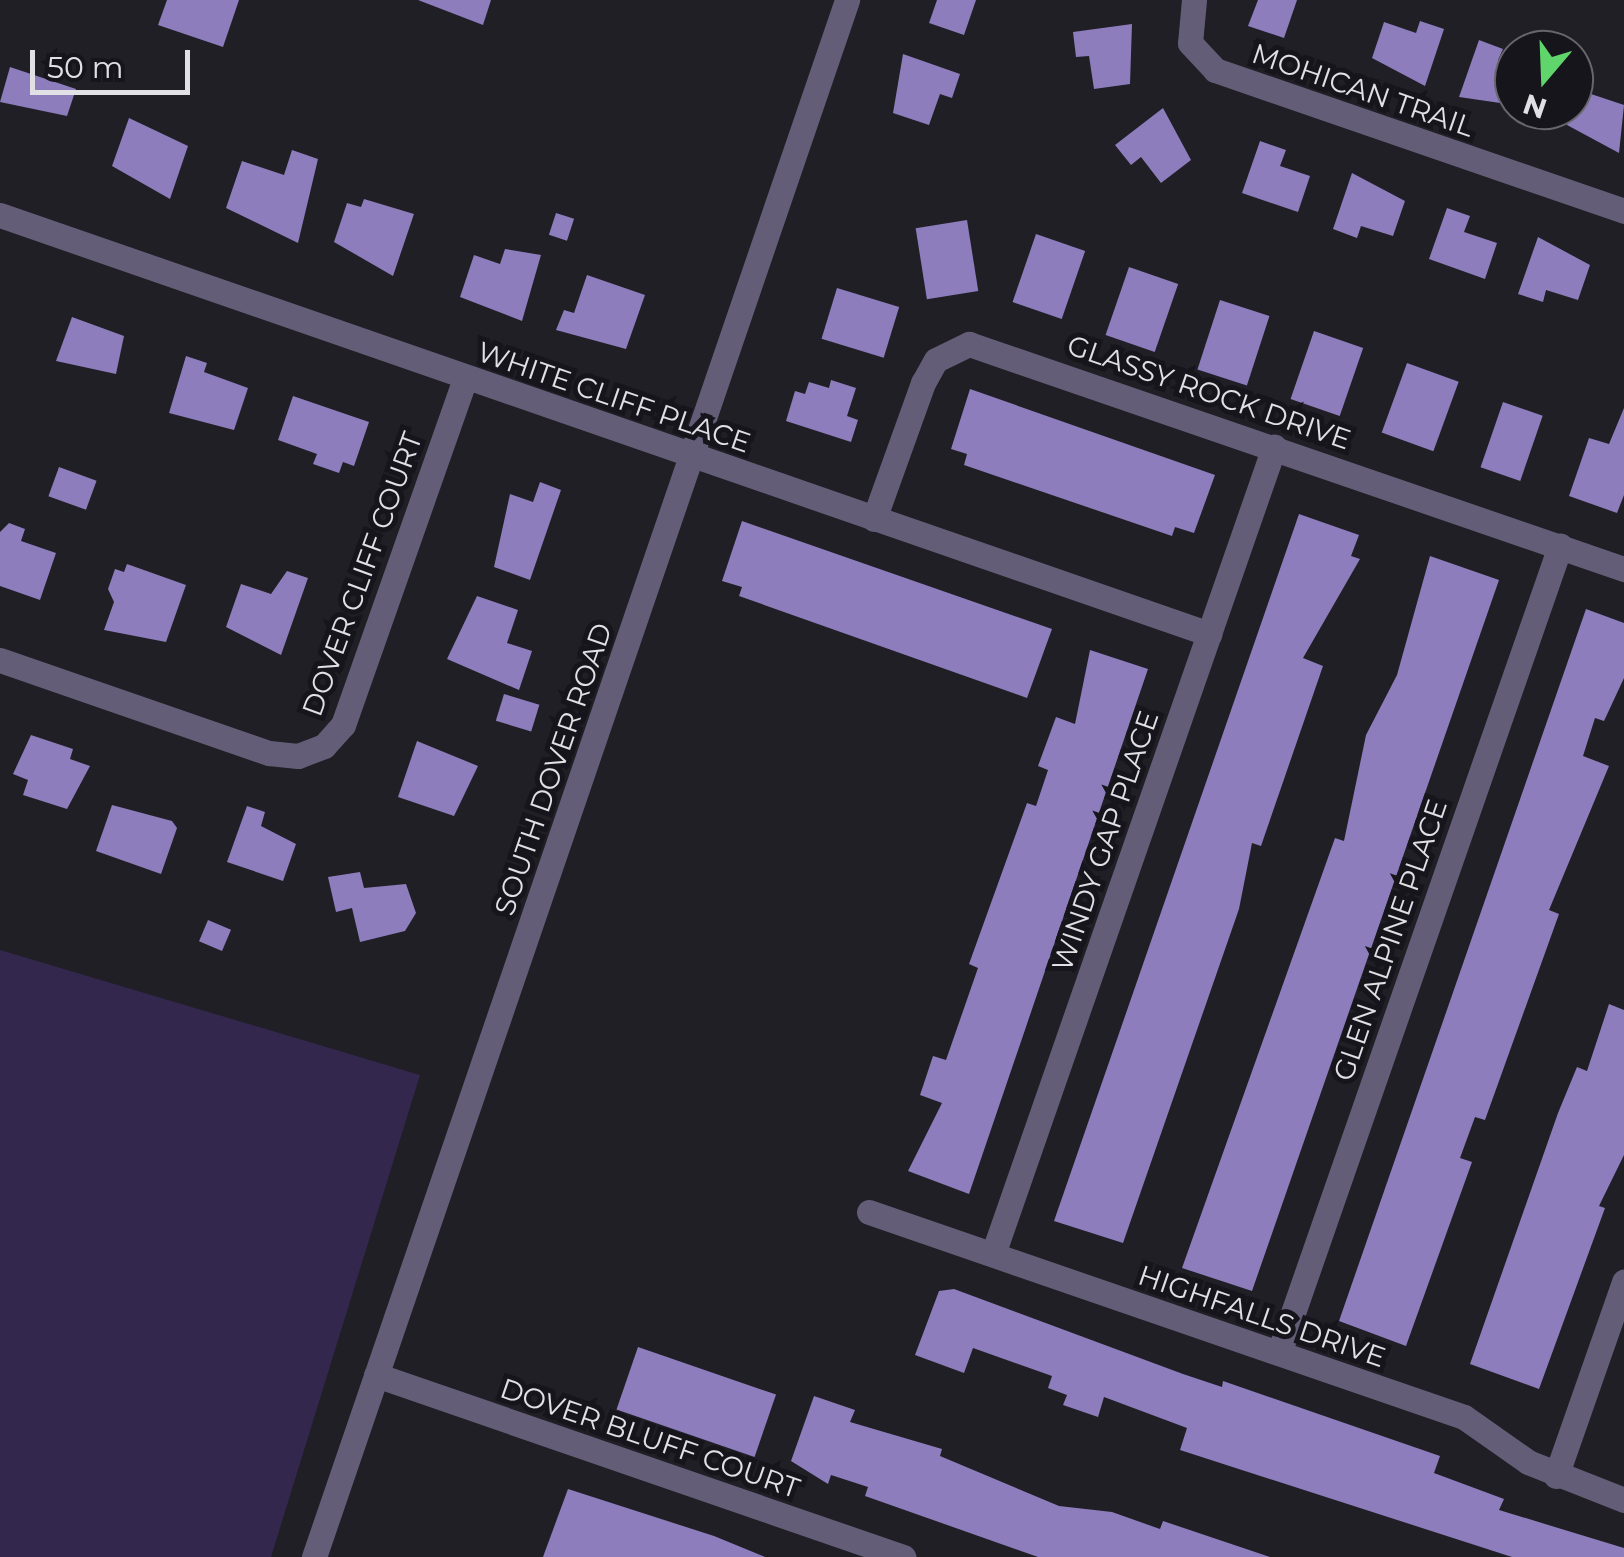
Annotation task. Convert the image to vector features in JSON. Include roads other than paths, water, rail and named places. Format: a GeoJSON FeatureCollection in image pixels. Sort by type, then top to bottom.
{"type":"FeatureCollection","features":[{"type":"Feature","properties":{"kind":"street","name":"SOUTH DOVER ROAD"},"geometry":{"type":"LineString","coordinates":[[314,1557],[847,0]]}},
{"type":"Feature","properties":{"kind":"street","name":"MOHICAN TRAIL"},"geometry":{"type":"LineString","coordinates":[[1194,0],[1190,43],[1215,70],[1624,211]]}},
{"type":"Feature","properties":{"kind":"street","name":"WHITE CLIFF PLACE"},"geometry":{"type":"LineString","coordinates":[[0,215],[1208,634]]}},
{"type":"Feature","properties":{"kind":"street","name":"GLASSY ROCK DRIVE"},"geometry":{"type":"LineString","coordinates":[[874,518],[923,383],[936,360],[969,344],[1624,569]]}},
{"type":"Feature","properties":{"kind":"street","name":"DOVER CLIFF COURT"},"geometry":{"type":"LineString","coordinates":[[0,660],[270,752],[298,756],[324,746],[343,724],[464,378]]}},
{"type":"Feature","properties":{"kind":"street","name":"WINDY GAP PLACE"},"geometry":{"type":"LineString","coordinates":[[993,1254],[1274,447]]}},
{"type":"Feature","properties":{"kind":"street","name":"GLEN ALPINE PLACE"},"geometry":{"type":"LineString","coordinates":[[1278,1353],[1560,546]]}},
{"type":"Feature","properties":{"kind":"street","name":"HIGHFALLS DRIVE"},"geometry":{"type":"LineString","coordinates":[[869,1212],[1464,1417],[1556,1476],[1624,1500]]}},
{"type":"Feature","properties":{"kind":"street"},"geometry":{"type":"LineString","coordinates":[[1556,1476],[1624,1282]]}},
{"type":"Feature","properties":{"kind":"street","name":"DOVER BLUFF COURT"},"geometry":{"type":"LineString","coordinates":[[376,1376],[904,1557]]}}]}
